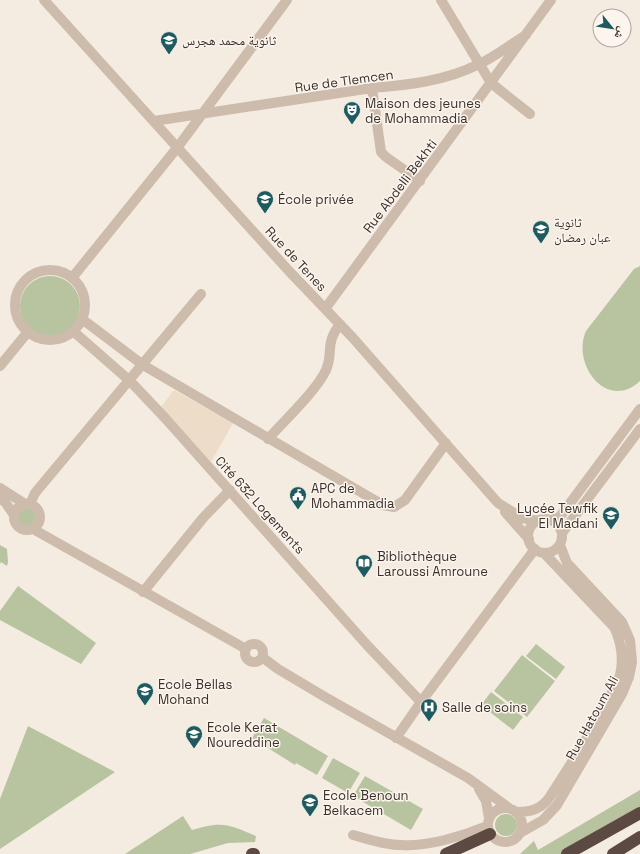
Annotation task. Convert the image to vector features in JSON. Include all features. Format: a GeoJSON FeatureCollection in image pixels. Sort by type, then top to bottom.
{"type":"FeatureCollection","features":[{"type":"Feature","properties":{"kind":"highway"},"geometry":{"type":"LineString","coordinates":[[568,854],[640,813]]}},
{"type":"Feature","properties":{"kind":"highway"},"geometry":{"type":"LineString","coordinates":[[446,854],[489,826]]}},
{"type":"Feature","properties":{"kind":"highway"},"geometry":{"type":"LineString","coordinates":[[613,854],[640,838]]}},
{"type":"Feature","properties":{"kind":"street","name":"Rue de Tenes"},"geometry":{"type":"LineString","coordinates":[[44,0],[177,148],[340,324],[498,503],[522,518],[538,521]]}},
{"type":"Feature","properties":{"kind":"street"},"geometry":{"type":"LineString","coordinates":[[72,278],[177,148],[287,0]]}},
{"type":"Feature","properties":{"kind":"street"},"geometry":{"type":"LineString","coordinates":[[441,0],[491,83],[530,114]]}},
{"type":"Feature","properties":{"kind":"street","name":"Rue Abdelli Bekhti"},"geometry":{"type":"LineString","coordinates":[[325,309],[551,0]]}},
{"type":"Feature","properties":{"kind":"street","name":"Rue de Tlemcen"},"geometry":{"type":"LineString","coordinates":[[154,121],[200,116],[448,77],[479,64],[526,35]]}},
{"type":"Feature","properties":{"kind":"street"},"geometry":{"type":"LineString","coordinates":[[372,88],[381,152],[420,181]]}},
{"type":"Feature","properties":{"kind":"street"},"geometry":{"type":"LineString","coordinates":[[46,271],[63,273],[72,278],[79,286],[83,295],[85,305],[82,318],[73,331],[65,337],[50,340],[36,338],[27,333],[20,325],[16,314],[16,298],[22,283],[31,276],[46,271]]}},
{"type":"Feature","properties":{"kind":"street"},"geometry":{"type":"LineString","coordinates":[[14,515],[18,508],[28,504],[35,493],[130,381],[201,294]]}},
{"type":"Feature","properties":{"kind":"street"},"geometry":{"type":"LineString","coordinates":[[82,318],[143,365],[372,500],[383,505],[394,507],[405,500],[446,443]]}},
{"type":"Feature","properties":{"kind":"street"},"geometry":{"type":"LineString","coordinates":[[268,438],[324,375],[329,360],[331,339],[340,324]]}},
{"type":"Feature","properties":{"kind":"street","name":"Cité 632 Logements"},"geometry":{"type":"LineString","coordinates":[[73,331],[130,381],[421,702]]}},
{"type":"Feature","properties":{"kind":"street"},"geometry":{"type":"LineString","coordinates":[[0,366],[27,333]]}},
{"type":"Feature","properties":{"kind":"street"},"geometry":{"type":"LineString","coordinates":[[529,539],[530,530],[538,521],[558,518],[562,514],[640,409]]}},
{"type":"Feature","properties":{"kind":"street"},"geometry":{"type":"LineString","coordinates":[[498,503],[539,551],[550,553],[560,545],[562,533],[640,429]]}},
{"type":"Feature","properties":{"kind":"street"},"geometry":{"type":"LineString","coordinates":[[0,488],[37,508],[40,516],[39,524],[33,529]]}},
{"type":"Feature","properties":{"kind":"street"},"geometry":{"type":"LineString","coordinates":[[143,592],[203,518],[230,490]]}},
{"type":"Feature","properties":{"kind":"street"},"geometry":{"type":"LineString","coordinates":[[0,499],[5,502],[14,515],[15,523],[21,529],[33,529],[246,649],[252,644],[258,645],[262,649],[262,657],[292,677],[468,778],[513,810],[521,822],[520,833],[511,841],[505,842],[494,838],[489,826],[486,801],[482,792],[468,778]]}},
{"type":"Feature","properties":{"kind":"street"},"geometry":{"type":"LineString","coordinates":[[550,520],[556,522],[562,533]]}},
{"type":"Feature","properties":{"kind":"street","name":"Rue Hatoum Ali"},"geometry":{"type":"LineString","coordinates":[[520,833],[543,820],[557,805],[622,694],[631,669],[630,640],[625,627],[568,562],[560,545]]}},
{"type":"Feature","properties":{"kind":"street"},"geometry":{"type":"LineString","coordinates":[[396,738],[421,702],[539,551]]}},
{"type":"Feature","properties":{"kind":"street","name":"Rue Hatoum Ali"},"geometry":{"type":"LineString","coordinates":[[513,810],[534,811],[543,806],[549,798],[582,747],[611,695],[620,674],[622,662],[620,642],[614,627],[539,551]]}},
{"type":"Feature","properties":{"kind":"street"},"geometry":{"type":"LineString","coordinates":[[489,826],[495,811],[504,808],[513,810]]}},
{"type":"Feature","properties":{"kind":"street"},"geometry":{"type":"LineString","coordinates":[[353,835],[391,844],[409,846],[454,836],[489,826]]}},
{"type":"Feature","properties":{"kind":"green space"},"geometry":{"type":"Polygon","coordinates":[[[640,266],[640,381],[628,389],[616,391],[604,388],[595,380],[583,357],[583,344],[586,331],[634,269],[640,266]]]}},
{"type":"Feature","properties":{"kind":"green space"},"geometry":{"type":"Polygon","coordinates":[[[50,276],[62,278],[75,289],[78,294],[80,306],[78,318],[67,331],[62,334],[50,336],[38,334],[25,323],[22,318],[20,306],[22,294],[33,281],[38,278],[50,276]]]}},
{"type":"Feature","properties":{"kind":"green space"},"geometry":{"type":"Polygon","coordinates":[[[23,508],[31,508],[36,513],[34,524],[31,526],[23,526],[18,521],[18,513],[23,508]]]}},
{"type":"Feature","properties":{"kind":"green space"},"geometry":{"type":"Polygon","coordinates":[[[0,545],[7,549],[7,566],[1,562],[0,564],[0,545]]]}},
{"type":"Feature","properties":{"kind":"green space"},"geometry":{"type":"Polygon","coordinates":[[[18,586],[96,643],[81,664],[0,620],[0,611],[18,586]]]}},
{"type":"Feature","properties":{"kind":"green space"},"geometry":{"type":"Polygon","coordinates":[[[536,644],[565,667],[556,679],[526,656],[536,644]]]}},
{"type":"Feature","properties":{"kind":"green space"},"geometry":{"type":"Polygon","coordinates":[[[522,655],[555,681],[527,717],[494,691],[522,655]]]}},
{"type":"Feature","properties":{"kind":"green space"},"geometry":{"type":"Polygon","coordinates":[[[491,692],[523,717],[513,730],[481,705],[491,692]]]}},
{"type":"Feature","properties":{"kind":"green space"},"geometry":{"type":"Polygon","coordinates":[[[264,718],[328,756],[317,775],[296,763],[295,765],[252,738],[264,718]]]}},
{"type":"Feature","properties":{"kind":"green space"},"geometry":{"type":"Polygon","coordinates":[[[28,726],[115,772],[0,849],[0,799],[28,726]]]}},
{"type":"Feature","properties":{"kind":"green space"},"geometry":{"type":"Polygon","coordinates":[[[333,758],[360,773],[348,793],[322,778],[333,758]]]}},
{"type":"Feature","properties":{"kind":"green space"},"geometry":{"type":"Polygon","coordinates":[[[365,776],[423,809],[411,830],[353,796],[365,776]]]}},
{"type":"Feature","properties":{"kind":"green space"},"geometry":{"type":"Polygon","coordinates":[[[640,790],[640,810],[563,854],[520,854],[534,841],[538,850],[640,790]]]}},
{"type":"Feature","properties":{"kind":"green space"},"geometry":{"type":"Polygon","coordinates":[[[506,814],[514,817],[517,825],[514,833],[506,836],[498,833],[495,825],[498,817],[506,814]]]}},
{"type":"Feature","properties":{"kind":"green space"},"geometry":{"type":"Polygon","coordinates":[[[183,816],[192,830],[211,825],[232,826],[256,836],[255,842],[228,843],[190,854],[125,854],[183,816]]]}},
{"type":"Feature","properties":{"kind":"shaded area"},"geometry":{"type":"Polygon","coordinates":[[[174,390],[233,423],[211,462],[161,407],[174,390]]]}},
{"type":"Feature","properties":{"kind":"place","name":"ثانوية محمد هجرس"},"geometry":{"type":"Point","coordinates":[169,55]}},
{"type":"Feature","properties":{"kind":"place","name":"Maison des jeunes de Mohammadia"},"geometry":{"type":"Point","coordinates":[352,125]}},
{"type":"Feature","properties":{"kind":"place","name":"École privée"},"geometry":{"type":"Point","coordinates":[265,214]}},
{"type":"Feature","properties":{"kind":"place","name":"ثانوية عبان رمضان"},"geometry":{"type":"Point","coordinates":[541,244]}},
{"type":"Feature","properties":{"kind":"place","name":"APC de Mohammadia"},"geometry":{"type":"Point","coordinates":[298,510]}},
{"type":"Feature","properties":{"kind":"place","name":"Lycée Tewfik El Madani"},"geometry":{"type":"Point","coordinates":[611,530]}},
{"type":"Feature","properties":{"kind":"place","name":"Bibliothèque Laroussi Amroune"},"geometry":{"type":"Point","coordinates":[364,578]}},
{"type":"Feature","properties":{"kind":"place","name":"Ecole Bellas Mohand"},"geometry":{"type":"Point","coordinates":[145,706]}},
{"type":"Feature","properties":{"kind":"place","name":"Salle de soins"},"geometry":{"type":"Point","coordinates":[429,722]}},
{"type":"Feature","properties":{"kind":"place","name":"Ecole Kerat Noureddine"},"geometry":{"type":"Point","coordinates":[194,749]}},
{"type":"Feature","properties":{"kind":"place","name":"Ecole Benoun Belkacem"},"geometry":{"type":"Point","coordinates":[310,817]}}]}
